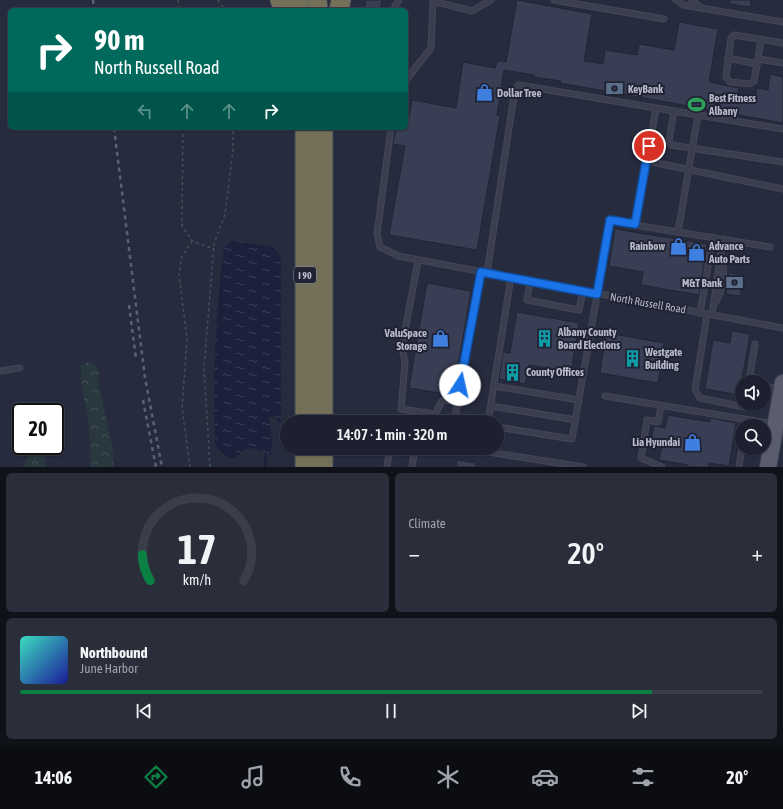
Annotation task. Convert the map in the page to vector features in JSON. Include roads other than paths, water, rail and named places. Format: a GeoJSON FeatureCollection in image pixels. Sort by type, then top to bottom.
{"type":"FeatureCollection","features":[{"type":"Feature","properties":{"kind":"highway"},"geometry":{"type":"LineString","coordinates":[[299,130],[305,217]]}},
{"type":"Feature","properties":{"kind":"highway","name":"I 90"},"geometry":{"type":"LineString","coordinates":[[305,130],[305,415]]}},
{"type":"Feature","properties":{"kind":"highway","name":"I 90"},"geometry":{"type":"LineString","coordinates":[[323,415],[324,130]]}},
{"type":"Feature","properties":{"kind":"highway"},"geometry":{"type":"LineString","coordinates":[[305,455],[305,467]]}},
{"type":"Feature","properties":{"kind":"highway"},"geometry":{"type":"LineString","coordinates":[[323,455],[323,467]]}},
{"type":"Feature","properties":{"kind":"main road"},"geometry":{"type":"LineString","coordinates":[[768,467],[774,447],[775,424],[782,386]]}},
{"type":"Feature","properties":{"kind":"lane"},"geometry":{"type":"LineString","coordinates":[[408,77],[431,48],[431,0],[472,11],[491,0]]}},
{"type":"Feature","properties":{"kind":"lane"},"geometry":{"type":"LineString","coordinates":[[554,0],[664,19]]}},
{"type":"Feature","properties":{"kind":"lane"},"geometry":{"type":"LineString","coordinates":[[676,0],[682,4],[783,22]]}},
{"type":"Feature","properties":{"kind":"lane"},"geometry":{"type":"LineString","coordinates":[[692,0],[697,6],[704,8]]}},
{"type":"Feature","properties":{"kind":"lane"},"geometry":{"type":"LineString","coordinates":[[761,39],[754,81],[752,84],[728,81],[725,76],[732,37],[734,35],[761,39],[783,43]]}},
{"type":"Feature","properties":{"kind":"lane"},"geometry":{"type":"LineString","coordinates":[[728,58],[783,63]]}},
{"type":"Feature","properties":{"kind":"lane"},"geometry":{"type":"LineString","coordinates":[[487,273],[514,95],[517,85],[521,84],[783,129]]}},
{"type":"Feature","properties":{"kind":"lane"},"geometry":{"type":"LineString","coordinates":[[635,224],[656,108]]}},
{"type":"Feature","properties":{"kind":"lane"},"geometry":{"type":"LineString","coordinates":[[674,111],[669,143],[672,145],[783,162]]}},
{"type":"Feature","properties":{"kind":"lane"},"geometry":{"type":"LineString","coordinates":[[678,232],[698,115]]}},
{"type":"Feature","properties":{"kind":"lane","name":"North Russell Road"},"geometry":{"type":"LineString","coordinates":[[391,130],[377,234],[380,247],[398,256],[418,261],[783,328]]}},
{"type":"Feature","properties":{"kind":"lane"},"geometry":{"type":"LineString","coordinates":[[647,161],[783,189]]}},
{"type":"Feature","properties":{"kind":"lane"},"geometry":{"type":"LineString","coordinates":[[504,428],[572,439],[610,220],[770,247]]}},
{"type":"Feature","properties":{"kind":"lane"},"geometry":{"type":"LineString","coordinates":[[700,313],[713,237]]}},
{"type":"Feature","properties":{"kind":"lane"},"geometry":{"type":"LineString","coordinates":[[723,239],[713,305],[709,314],[695,390],[700,398],[735,405]]}},
{"type":"Feature","properties":{"kind":"lane"},"geometry":{"type":"LineString","coordinates":[[418,261],[402,346],[405,363],[401,409],[435,414],[442,401],[457,399]]}},
{"type":"Feature","properties":{"kind":"lane"},"geometry":{"type":"LineString","coordinates":[[455,415],[481,272]]}},
{"type":"Feature","properties":{"kind":"lane"},"geometry":{"type":"LineString","coordinates":[[489,415],[511,277]]}},
{"type":"Feature","properties":{"kind":"lane"},"geometry":{"type":"LineString","coordinates":[[530,281],[527,300],[579,310],[582,291]]}},
{"type":"Feature","properties":{"kind":"lane"},"geometry":{"type":"LineString","coordinates":[[750,375],[755,344]]}},
{"type":"Feature","properties":{"kind":"lane"},"geometry":{"type":"LineString","coordinates":[[0,371],[20,368]]}},
{"type":"Feature","properties":{"kind":"lane"},"geometry":{"type":"LineString","coordinates":[[494,386],[579,400]]}},
{"type":"Feature","properties":{"kind":"lane"},"geometry":{"type":"LineString","coordinates":[[771,386],[782,386]]}},
{"type":"Feature","properties":{"kind":"lane"},"geometry":{"type":"LineString","coordinates":[[605,396],[742,419]]}},
{"type":"Feature","properties":{"kind":"lane"},"geometry":{"type":"LineString","coordinates":[[491,406],[576,420]]}},
{"type":"Feature","properties":{"kind":"lane"},"geometry":{"type":"LineString","coordinates":[[661,406],[658,422],[647,420],[641,458],[662,467]]}},
{"type":"Feature","properties":{"kind":"lane"},"geometry":{"type":"LineString","coordinates":[[771,423],[775,424]]}},
{"type":"Feature","properties":{"kind":"lane"},"geometry":{"type":"LineString","coordinates":[[387,467],[389,455]]}},
{"type":"Feature","properties":{"kind":"lane"},"geometry":{"type":"LineString","coordinates":[[412,467],[414,455]]}},
{"type":"Feature","properties":{"kind":"lane"},"geometry":{"type":"LineString","coordinates":[[504,455],[583,467]]}},
{"type":"Feature","properties":{"kind":"lane"},"geometry":{"type":"LineString","coordinates":[[739,467],[741,455]]}},
{"type":"Feature","properties":{"kind":"water"},"geometry":{"type":"Polygon","coordinates":[[[232,241],[269,246],[274,248],[281,257],[281,415],[280,422],[278,423],[275,416],[269,417],[272,440],[271,455],[252,448],[244,450],[235,458],[230,459],[218,449],[215,442],[214,368],[224,247],[232,241]]]}},
{"type":"Feature","properties":{"kind":"waterway"},"geometry":{"type":"LineString","coordinates":[[265,467],[266,454]]}},
{"type":"Feature","properties":{"kind":"railway"},"geometry":{"type":"LineString","coordinates":[[93,0],[94,8]]}},
{"type":"Feature","properties":{"kind":"railway"},"geometry":{"type":"LineString","coordinates":[[114,130],[145,378],[162,467]]}},
{"type":"Feature","properties":{"kind":"railway"},"geometry":{"type":"LineString","coordinates":[[129,305],[136,359]]}},
{"type":"Feature","properties":{"kind":"railway"},"geometry":{"type":"LineString","coordinates":[[143,400],[156,467]]}},
{"type":"Feature","properties":{"kind":"place","name":"KeyBank"},"geometry":{"type":"Point","coordinates":[615,89]}},
{"type":"Feature","properties":{"kind":"place","name":"Dollar Tree"},"geometry":{"type":"Point","coordinates":[484,93]}},
{"type":"Feature","properties":{"kind":"place","name":"Best Fitness Albany"},"geometry":{"type":"Point","coordinates":[696,104]}},
{"type":"Feature","properties":{"kind":"place","name":"Rainbow"},"geometry":{"type":"Point","coordinates":[678,246]}},
{"type":"Feature","properties":{"kind":"place","name":"Advance Auto Parts"},"geometry":{"type":"Point","coordinates":[696,252]}},
{"type":"Feature","properties":{"kind":"place","name":"M&T Bank"},"geometry":{"type":"Point","coordinates":[735,283]}},
{"type":"Feature","properties":{"kind":"place","name":"Albany County Board Elections"},"geometry":{"type":"Point","coordinates":[545,338]}},
{"type":"Feature","properties":{"kind":"place","name":"ValuSpace Storage"},"geometry":{"type":"Point","coordinates":[440,339]}},
{"type":"Feature","properties":{"kind":"place","name":"Westgate Building"},"geometry":{"type":"Point","coordinates":[632,358]}},
{"type":"Feature","properties":{"kind":"place","name":"County Offices"},"geometry":{"type":"Point","coordinates":[513,372]}},
{"type":"Feature","properties":{"kind":"place","name":"Lia Hyundai"},"geometry":{"type":"Point","coordinates":[693,442]}}]}
